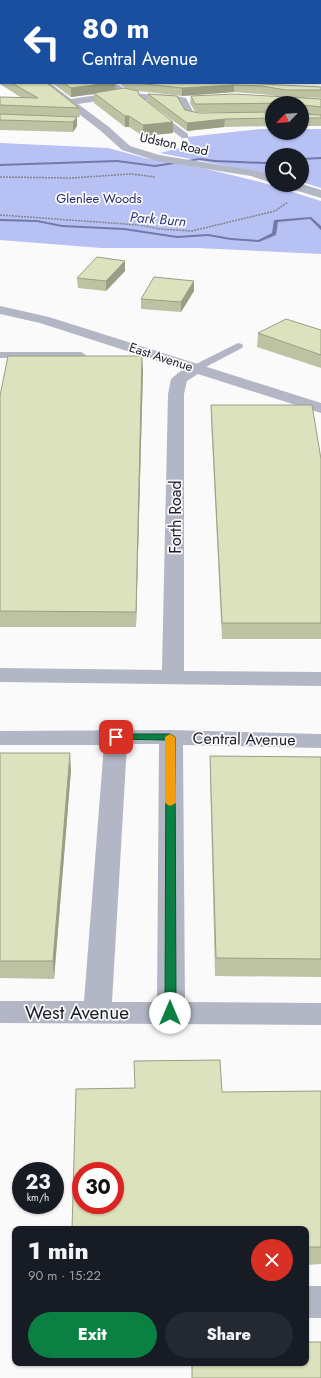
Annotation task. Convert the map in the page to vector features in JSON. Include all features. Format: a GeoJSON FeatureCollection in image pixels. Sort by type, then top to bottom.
{"type":"FeatureCollection","features":[{"type":"Feature","properties":{"kind":"street","name":"Udston Road"},"geometry":{"type":"LineString","coordinates":[[45,84],[93,122],[105,129],[126,148],[151,156],[253,173],[265,177]]}},
{"type":"Feature","properties":{"kind":"street"},"geometry":{"type":"LineString","coordinates":[[69,102],[124,94],[144,103],[171,98],[182,100],[194,98]]}},
{"type":"Feature","properties":{"kind":"street"},"geometry":{"type":"LineString","coordinates":[[182,100],[190,115],[199,118],[265,116]]}},
{"type":"Feature","properties":{"kind":"street"},"geometry":{"type":"LineString","coordinates":[[78,121],[93,122]]}},
{"type":"Feature","properties":{"kind":"street"},"geometry":{"type":"LineString","coordinates":[[309,190],[321,194]]}},
{"type":"Feature","properties":{"kind":"street","name":"East Avenue"},"geometry":{"type":"LineString","coordinates":[[3,314],[44,320],[321,408]]}},
{"type":"Feature","properties":{"kind":"street","name":"Forth Road"},"geometry":{"type":"LineString","coordinates":[[173,676],[176,394],[179,379],[196,368]]}},
{"type":"Feature","properties":{"kind":"street"},"geometry":{"type":"LineString","coordinates":[[0,676],[173,676],[321,679]]}},
{"type":"Feature","properties":{"kind":"street"},"geometry":{"type":"LineString","coordinates":[[97,1013],[116,737]]}},
{"type":"Feature","properties":{"kind":"street"},"geometry":{"type":"LineString","coordinates":[[170,737],[170,1013]]}},
{"type":"Feature","properties":{"kind":"street","name":"Central Avenue"},"geometry":{"type":"LineString","coordinates":[[0,738],[170,737],[321,740]]}},
{"type":"Feature","properties":{"kind":"street","name":"West Avenue"},"geometry":{"type":"LineString","coordinates":[[0,1012],[321,1014]]}},
{"type":"Feature","properties":{"kind":"street"},"geometry":{"type":"LineString","coordinates":[[309,1302],[321,1302]]}},
{"type":"Feature","properties":{"kind":"lane"},"geometry":{"type":"LineString","coordinates":[[112,84],[124,92],[124,94]]}},
{"type":"Feature","properties":{"kind":"lane"},"geometry":{"type":"LineString","coordinates":[[144,103],[185,136]]}},
{"type":"Feature","properties":{"kind":"lane"},"geometry":{"type":"LineString","coordinates":[[196,368],[238,346]]}},
{"type":"Feature","properties":{"kind":"lane"},"geometry":{"type":"LineString","coordinates":[[0,355],[81,355]]}},
{"type":"Feature","properties":{"kind":"path"},"geometry":{"type":"LineString","coordinates":[[0,177],[71,178],[131,174],[154,177]]}},
{"type":"Feature","properties":{"kind":"path"},"geometry":{"type":"LineString","coordinates":[[0,215],[192,231],[275,211],[291,200],[284,198]]}},
{"type":"Feature","properties":{"kind":"green space"},"geometry":{"type":"Polygon","coordinates":[[[265,129],[265,140],[309,140],[309,129],[321,129],[321,188],[309,184],[309,148],[265,148],[265,174],[160,153],[191,145],[187,137],[265,129]]]}},
{"type":"Feature","properties":{"kind":"green space","name":"Glenlee Woods"},"geometry":{"type":"Polygon","coordinates":[[[0,143],[108,148],[145,158],[207,169],[264,183],[265,192],[292,192],[321,201],[321,254],[197,248],[101,248],[0,240],[0,143]]]}},
{"type":"Feature","properties":{"kind":"building"},"geometry":{"type":"Polygon","coordinates":[[[14,84],[48,84],[79,108],[0,105],[0,97],[38,98],[14,84]]]}},
{"type":"Feature","properties":{"kind":"building"},"geometry":{"type":"Polygon","coordinates":[[[65,84],[101,84],[71,88],[65,84]]]}},
{"type":"Feature","properties":{"kind":"building"},"geometry":{"type":"Polygon","coordinates":[[[145,84],[262,84],[321,87],[321,90],[286,90],[261,86],[234,85],[182,88],[145,84]]]}},
{"type":"Feature","properties":{"kind":"building"},"geometry":{"type":"Polygon","coordinates":[[[124,88],[138,91],[139,95],[173,122],[143,125],[129,116],[125,116],[94,93],[124,88]]]}},
{"type":"Feature","properties":{"kind":"building"},"geometry":{"type":"Polygon","coordinates":[[[148,94],[177,96],[185,110],[199,113],[265,112],[265,118],[225,119],[187,123],[148,94]]]}},
{"type":"Feature","properties":{"kind":"building"},"geometry":{"type":"Polygon","coordinates":[[[234,94],[269,96],[265,96],[265,103],[195,104],[191,96],[234,94]]]}},
{"type":"Feature","properties":{"kind":"building"},"geometry":{"type":"Polygon","coordinates":[[[309,98],[321,99],[321,107],[309,106],[309,98]]]}},
{"type":"Feature","properties":{"kind":"building"},"geometry":{"type":"Polygon","coordinates":[[[0,114],[77,117],[73,122],[0,120],[0,114]]]}},
{"type":"Feature","properties":{"kind":"building"},"geometry":{"type":"Polygon","coordinates":[[[309,114],[321,115],[321,118],[309,118],[309,114]]]}},
{"type":"Feature","properties":{"kind":"building"},"geometry":{"type":"Polygon","coordinates":[[[97,257],[125,261],[106,281],[77,278],[97,257]]]}},
{"type":"Feature","properties":{"kind":"building"},"geometry":{"type":"Polygon","coordinates":[[[154,277],[194,281],[181,302],[141,299],[154,277]]]}},
{"type":"Feature","properties":{"kind":"building"},"geometry":{"type":"Polygon","coordinates":[[[286,319],[321,330],[321,355],[258,333],[286,319]]]}},
{"type":"Feature","properties":{"kind":"building"},"geometry":{"type":"Polygon","coordinates":[[[8,356],[142,356],[136,612],[0,611],[0,396],[8,356]]]}},
{"type":"Feature","properties":{"kind":"building"},"geometry":{"type":"Polygon","coordinates":[[[211,405],[312,405],[321,459],[321,623],[222,623],[211,405]]]}},
{"type":"Feature","properties":{"kind":"building"},"geometry":{"type":"Polygon","coordinates":[[[0,753],[70,753],[53,961],[0,961],[0,753]]]}},
{"type":"Feature","properties":{"kind":"building"},"geometry":{"type":"Polygon","coordinates":[[[210,756],[321,757],[321,959],[216,958],[210,756]]]}},
{"type":"Feature","properties":{"kind":"building"},"geometry":{"type":"Polygon","coordinates":[[[220,1060],[222,1092],[321,1091],[321,1247],[309,1247],[309,1226],[72,1226],[72,1214],[124,1214],[124,1162],[74,1162],[76,1089],[135,1088],[134,1061],[220,1060]]]}},
{"type":"Feature","properties":{"kind":"building"},"geometry":{"type":"Polygon","coordinates":[[[309,1342],[321,1342],[321,1378],[192,1378],[192,1366],[309,1366],[309,1342]]]}},
{"type":"Feature","properties":{"kind":"waterway"},"geometry":{"type":"LineString","coordinates":[[309,159],[321,158]]}},
{"type":"Feature","properties":{"kind":"waterway"},"geometry":{"type":"LineString","coordinates":[[0,165],[117,161],[155,166],[200,159],[265,163]]}},
{"type":"Feature","properties":{"kind":"waterway","name":"Park Burn"},"geometry":{"type":"LineString","coordinates":[[0,220],[37,221],[62,226],[124,229],[177,237],[208,235],[231,239],[259,241],[274,234],[276,221],[311,218],[321,229]]}},
{"type":"Feature","properties":{"kind":"slow traffic"},"geometry":{"type":"LineString","coordinates":[[170,737],[170,803]]}},
{"type":"Feature","properties":{"kind":"route"},"geometry":{"type":"LineString","coordinates":[[116,737],[170,737],[170,1013]]}}]}
